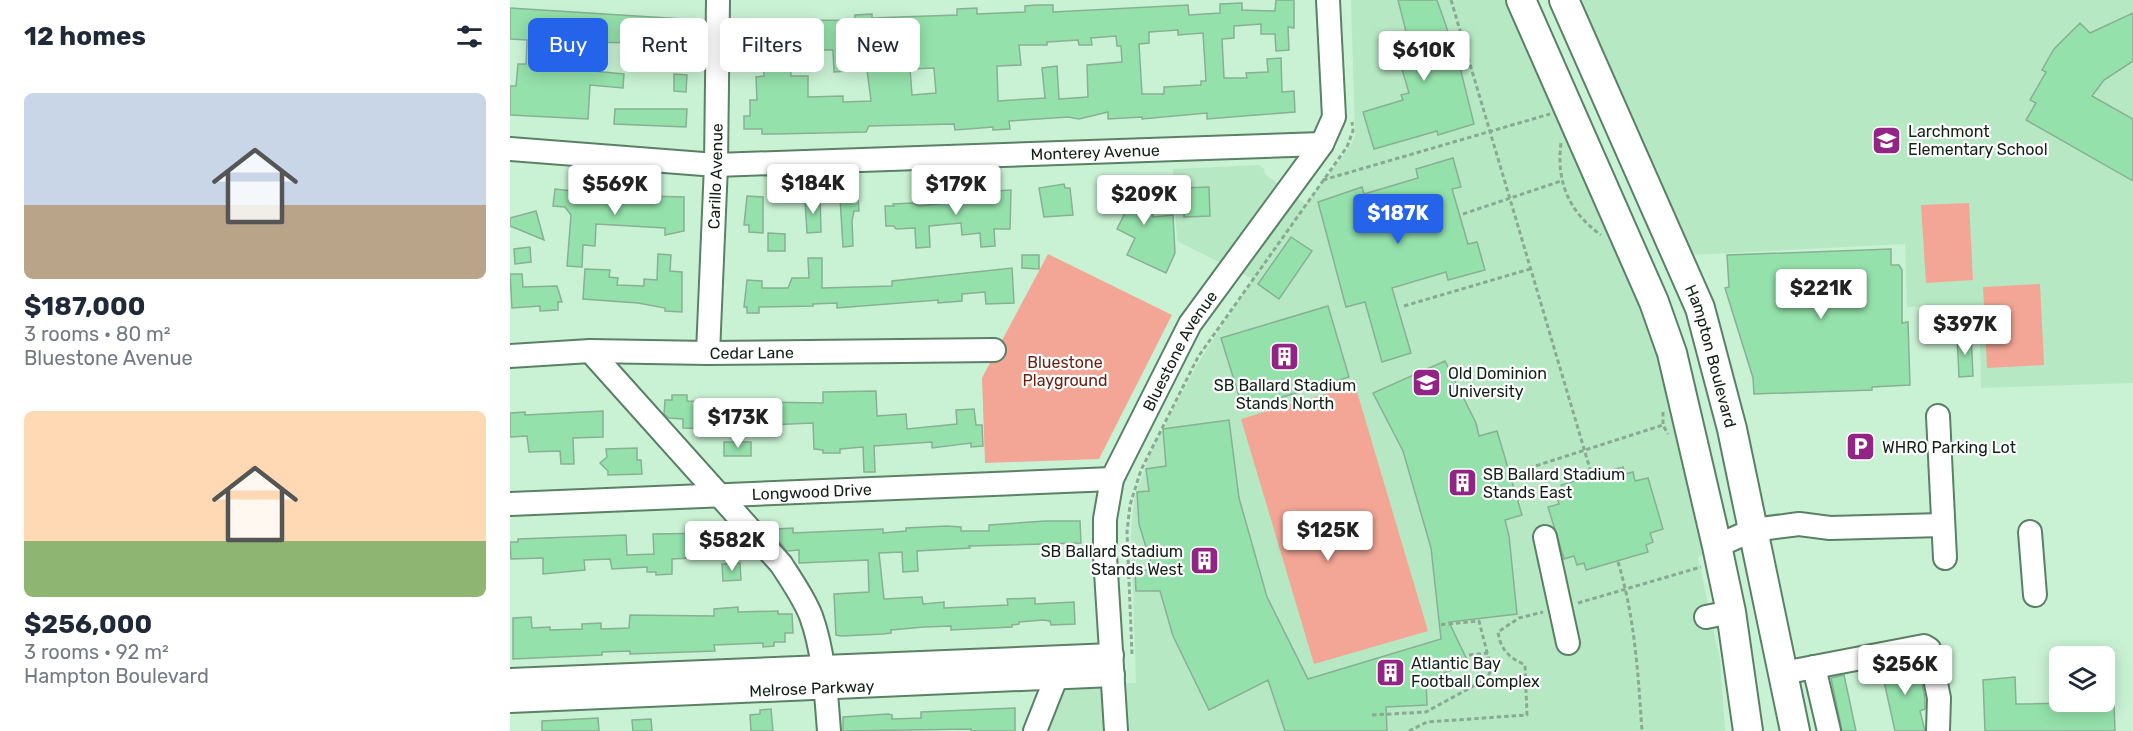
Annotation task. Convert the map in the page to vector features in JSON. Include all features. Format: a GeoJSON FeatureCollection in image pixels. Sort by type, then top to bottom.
{"type":"FeatureCollection","features":[{"type":"Feature","properties":{"kind":"main road"},"geometry":{"type":"LineString","coordinates":[[1521,0],[1654,302],[1672,353],[1712,556],[1718,615],[1748,731]]}},
{"type":"Feature","properties":{"kind":"main road","name":"Hampton Boulevard"},"geometry":{"type":"LineString","coordinates":[[1564,0],[1700,308],[1732,429],[1795,731]]}},
{"type":"Feature","properties":{"kind":"street","name":"Carillo Avenue"},"geometry":{"type":"LineString","coordinates":[[708,353],[716,165],[718,0]]}},
{"type":"Feature","properties":{"kind":"street","name":"Bluestone Avenue"},"geometry":{"type":"LineString","coordinates":[[1116,731],[1119,662],[1105,519],[1112,479],[1191,324],[1322,144],[1334,117],[1328,0]]}},
{"type":"Feature","properties":{"kind":"street","name":"Monterey Avenue"},"geometry":{"type":"LineString","coordinates":[[510,149],[716,165],[1322,144]]}},
{"type":"Feature","properties":{"kind":"street","name":"Cedar Lane"},"geometry":{"type":"LineString","coordinates":[[510,356],[590,351],[708,353],[994,350]]}},
{"type":"Feature","properties":{"kind":"street"},"geometry":{"type":"LineString","coordinates":[[590,351],[781,564],[798,590],[811,616],[824,676],[829,731]]}},
{"type":"Feature","properties":{"kind":"street"},"geometry":{"type":"LineString","coordinates":[[1938,416],[1942,525],[1946,558]]}},
{"type":"Feature","properties":{"kind":"street","name":"Longwood Drive"},"geometry":{"type":"LineString","coordinates":[[510,504],[1112,479]]}},
{"type":"Feature","properties":{"kind":"street"},"geometry":{"type":"LineString","coordinates":[[1712,556],[1755,538],[1830,528],[1942,525]]}},
{"type":"Feature","properties":{"kind":"street"},"geometry":{"type":"LineString","coordinates":[[2030,532],[2035,595]]}},
{"type":"Feature","properties":{"kind":"street"},"geometry":{"type":"LineString","coordinates":[[1545,537],[1568,643]]}},
{"type":"Feature","properties":{"kind":"street"},"geometry":{"type":"LineString","coordinates":[[1783,673],[1920,645],[1928,647],[1939,698],[1938,731]]}},
{"type":"Feature","properties":{"kind":"street","name":"Melrose Parkway"},"geometry":{"type":"LineString","coordinates":[[510,701],[546,689],[1119,662]]}},
{"type":"Feature","properties":{"kind":"street","name":"Melrose Parkway"},"geometry":{"type":"LineString","coordinates":[[824,676],[1056,678],[1119,662]]}},
{"type":"Feature","properties":{"kind":"street"},"geometry":{"type":"LineString","coordinates":[[1814,667],[1830,731]]}},
{"type":"Feature","properties":{"kind":"street"},"geometry":{"type":"LineString","coordinates":[[1035,731],[1056,678]]}},
{"type":"Feature","properties":{"kind":"street","name":"Melrose Parkway"},"geometry":{"type":"LineString","coordinates":[[510,680],[546,689]]}},
{"type":"Feature","properties":{"kind":"path"},"geometry":{"type":"LineString","coordinates":[[1451,0],[1590,469]]}},
{"type":"Feature","properties":{"kind":"path"},"geometry":{"type":"LineString","coordinates":[[1321,180],[1490,133],[1557,111]]}},
{"type":"Feature","properties":{"kind":"path"},"geometry":{"type":"LineString","coordinates":[[1119,662],[1130,505],[1141,470],[1198,357],[1321,180],[1347,147],[1353,131],[1352,119]]}},
{"type":"Feature","properties":{"kind":"path"},"geometry":{"type":"LineString","coordinates":[[1562,138],[1559,173],[1561,181],[1572,207],[1601,236]]}},
{"type":"Feature","properties":{"kind":"path"},"geometry":{"type":"LineString","coordinates":[[1463,214],[1561,181]]}},
{"type":"Feature","properties":{"kind":"path"},"geometry":{"type":"LineString","coordinates":[[1404,306],[1530,269]]}},
{"type":"Feature","properties":{"kind":"path"},"geometry":{"type":"LineString","coordinates":[[1666,403],[1662,413],[1663,425],[1672,440]]}},
{"type":"Feature","properties":{"kind":"path"},"geometry":{"type":"LineString","coordinates":[[1529,468],[1663,425]]}},
{"type":"Feature","properties":{"kind":"path"},"geometry":{"type":"LineString","coordinates":[[1409,731],[1426,722],[1527,715],[1525,665],[1506,654],[1500,645],[1498,632],[1519,618],[1627,591],[1712,556]]}},
{"type":"Feature","properties":{"kind":"path"},"geometry":{"type":"LineString","coordinates":[[1618,562],[1627,591],[1637,645],[1642,731]]}},
{"type":"Feature","properties":{"kind":"path"},"geometry":{"type":"LineString","coordinates":[[1372,714],[1426,712],[1488,678],[1491,668],[1479,621],[1439,625]]}},
{"type":"Feature","properties":{"kind":"path"},"geometry":{"type":"LineString","coordinates":[[1469,655],[1488,653]]}},
{"type":"Feature","properties":{"kind":"path"},"geometry":{"type":"LineString","coordinates":[[1426,712],[1426,722]]}},
{"type":"Feature","properties":{"kind":"shaded area","name":"Old Dominion University"},"geometry":{"type":"Polygon","coordinates":[[[1351,0],[1505,0],[1619,252],[1656,344],[1704,554],[1698,557],[1720,659],[1725,731],[1042,731],[1060,686],[1136,683],[1131,533],[1134,500],[1150,453],[1198,363],[1253,279],[1177,241],[1173,169],[1259,165],[1264,169],[1265,174],[1305,204],[1348,150],[1355,136],[1351,0]]]}},
{"type":"Feature","properties":{"kind":"shaded area","name":"Larchmont Elementary School"},"geometry":{"type":"Polygon","coordinates":[[[1578,0],[2133,0],[2133,383],[1981,388],[1979,306],[1907,307],[1905,244],[1692,255],[1578,0]]]}},
{"type":"Feature","properties":{"kind":"green space"},"geometry":{"type":"Polygon","coordinates":[[[1969,203],[1973,280],[1926,283],[1921,205],[1969,203]]]}},
{"type":"Feature","properties":{"kind":"green space","name":"Bluestone Playground"},"geometry":{"type":"Polygon","coordinates":[[[1048,254],[1172,315],[1099,459],[985,463],[982,378],[1048,254]]]}},
{"type":"Feature","properties":{"kind":"green space"},"geometry":{"type":"Polygon","coordinates":[[[2040,284],[2044,365],[1987,368],[1983,287],[2040,284]]]}},
{"type":"Feature","properties":{"kind":"green space"},"geometry":{"type":"Polygon","coordinates":[[[1355,385],[1428,631],[1314,664],[1241,419],[1355,385]]]}},
{"type":"Feature","properties":{"kind":"building"},"geometry":{"type":"Polygon","coordinates":[[[1276,0],[1294,0],[1294,28],[1288,27],[1289,50],[1276,51],[1275,34],[1261,34],[1261,24],[1234,26],[1234,38],[1222,39],[1224,78],[1247,78],[1246,73],[1268,72],[1267,59],[1281,58],[1282,92],[1294,91],[1295,112],[1207,119],[1207,113],[1142,119],[1142,117],[1108,119],[1108,112],[1079,119],[1068,117],[1009,121],[1010,129],[993,130],[993,127],[955,130],[954,124],[869,126],[866,132],[762,134],[762,129],[744,129],[744,116],[750,116],[750,100],[757,100],[756,77],[764,76],[764,72],[791,72],[791,76],[808,76],[808,97],[843,96],[843,102],[871,101],[867,72],[910,72],[912,95],[936,93],[934,68],[920,69],[920,18],[872,18],[957,15],[957,9],[977,8],[977,14],[1025,12],[1025,6],[1035,5],[1053,5],[1053,12],[1188,5],[1189,15],[1220,13],[1220,4],[1242,3],[1242,10],[1275,11],[1276,0]],[[1178,30],[1149,32],[1149,43],[1139,44],[1142,94],[1164,94],[1164,87],[1201,85],[1201,81],[1206,81],[1203,33],[1178,35],[1178,30]],[[1116,36],[1091,38],[1092,45],[1079,45],[1078,40],[1047,42],[1047,45],[1019,45],[1021,65],[997,66],[998,101],[1045,98],[1042,68],[1057,66],[1059,99],[1088,97],[1087,65],[1122,62],[1121,46],[1117,46],[1116,36]]]}},
{"type":"Feature","properties":{"kind":"building"},"geometry":{"type":"Polygon","coordinates":[[[1398,0],[1437,0],[1452,43],[1454,43],[1474,124],[1438,135],[1437,131],[1374,149],[1363,112],[1403,100],[1401,95],[1409,93],[1399,59],[1412,55],[1398,0]]]}},
{"type":"Feature","properties":{"kind":"building"},"geometry":{"type":"Polygon","coordinates":[[[510,8],[667,18],[620,18],[620,43],[608,42],[608,18],[528,18],[528,72],[624,74],[623,88],[590,85],[588,119],[510,115],[510,86],[516,86],[518,64],[526,64],[527,40],[510,39],[510,8]]]}},
{"type":"Feature","properties":{"kind":"building"},"geometry":{"type":"Polygon","coordinates":[[[2133,13],[2133,61],[2104,80],[2092,96],[2133,119],[2133,181],[2026,120],[2036,103],[2030,100],[2046,72],[2042,70],[2054,49],[2080,23],[2090,33],[2133,13]]]}},
{"type":"Feature","properties":{"kind":"building"},"geometry":{"type":"Polygon","coordinates":[[[872,14],[872,18],[855,18],[855,15],[872,14]]]}},
{"type":"Feature","properties":{"kind":"building"},"geometry":{"type":"Polygon","coordinates":[[[824,20],[836,20],[836,72],[834,72],[833,50],[824,50],[824,20]]]}},
{"type":"Feature","properties":{"kind":"building"},"geometry":{"type":"Polygon","coordinates":[[[674,74],[687,75],[686,92],[674,91],[674,74]]]}},
{"type":"Feature","properties":{"kind":"building"},"geometry":{"type":"Polygon","coordinates":[[[615,109],[687,109],[686,127],[614,124],[615,109]]]}},
{"type":"Feature","properties":{"kind":"building"},"geometry":{"type":"Polygon","coordinates":[[[1453,158],[1461,187],[1452,189],[1468,244],[1477,242],[1485,270],[1448,280],[1446,272],[1392,288],[1411,353],[1382,362],[1365,302],[1346,307],[1318,202],[1362,187],[1364,194],[1418,178],[1416,169],[1453,158]]]}},
{"type":"Feature","properties":{"kind":"building"},"geometry":{"type":"Polygon","coordinates":[[[1064,184],[1065,188],[1070,188],[1073,215],[1044,217],[1039,188],[1064,184]]]}},
{"type":"Feature","properties":{"kind":"building"},"geometry":{"type":"Polygon","coordinates":[[[1105,187],[1151,187],[1153,217],[1173,215],[1175,253],[1166,273],[1127,255],[1135,238],[1117,229],[1127,209],[1108,210],[1105,187]]]}},
{"type":"Feature","properties":{"kind":"building"},"geometry":{"type":"Polygon","coordinates":[[[1209,187],[1210,216],[1184,217],[1183,188],[1209,187]]]}},
{"type":"Feature","properties":{"kind":"building"},"geometry":{"type":"Polygon","coordinates":[[[555,189],[608,195],[684,197],[684,231],[665,235],[665,228],[596,224],[595,246],[583,245],[582,267],[567,266],[571,215],[565,207],[553,206],[555,189]]]}},
{"type":"Feature","properties":{"kind":"building"},"geometry":{"type":"Polygon","coordinates":[[[1011,190],[1010,229],[994,229],[995,246],[981,247],[980,233],[962,235],[961,223],[929,226],[930,247],[916,248],[915,228],[896,229],[894,226],[886,226],[885,206],[948,203],[962,201],[961,193],[1011,190]]]}},
{"type":"Feature","properties":{"kind":"building"},"geometry":{"type":"Polygon","coordinates":[[[747,196],[763,197],[763,233],[749,232],[749,225],[744,225],[747,196]]]}},
{"type":"Feature","properties":{"kind":"building"},"geometry":{"type":"Polygon","coordinates":[[[820,198],[821,232],[807,233],[805,199],[820,198]]]}},
{"type":"Feature","properties":{"kind":"building"},"geometry":{"type":"Polygon","coordinates":[[[840,198],[858,198],[859,211],[854,211],[852,221],[853,246],[843,247],[840,198]]]}},
{"type":"Feature","properties":{"kind":"building"},"geometry":{"type":"Polygon","coordinates":[[[536,211],[544,240],[510,226],[510,218],[536,211]]]}},
{"type":"Feature","properties":{"kind":"building"},"geometry":{"type":"Polygon","coordinates":[[[768,233],[785,234],[785,251],[768,251],[768,233]]]}},
{"type":"Feature","properties":{"kind":"building"},"geometry":{"type":"Polygon","coordinates":[[[1291,237],[1312,251],[1279,299],[1258,284],[1291,237]]]}},
{"type":"Feature","properties":{"kind":"building"},"geometry":{"type":"Polygon","coordinates":[[[530,247],[531,262],[515,264],[514,249],[530,247]]]}},
{"type":"Feature","properties":{"kind":"building"},"geometry":{"type":"Polygon","coordinates":[[[1891,249],[1891,265],[1899,265],[1902,270],[1902,323],[1908,322],[1910,385],[1872,387],[1872,390],[1754,394],[1753,378],[1725,288],[1729,287],[1727,255],[1891,249]]]}},
{"type":"Feature","properties":{"kind":"building"},"geometry":{"type":"Polygon","coordinates":[[[658,254],[671,255],[670,271],[682,272],[682,312],[665,311],[665,308],[638,303],[583,299],[585,269],[610,270],[609,277],[618,278],[617,285],[644,286],[644,279],[657,280],[658,254]]]}},
{"type":"Feature","properties":{"kind":"building"},"geometry":{"type":"Polygon","coordinates":[[[1022,255],[1039,255],[1039,269],[1022,268],[1022,255]]]}},
{"type":"Feature","properties":{"kind":"building"},"geometry":{"type":"Polygon","coordinates":[[[808,258],[822,258],[822,288],[892,286],[892,281],[1012,268],[1014,303],[986,304],[985,292],[962,294],[962,301],[938,303],[938,300],[837,308],[837,303],[759,307],[759,313],[747,313],[747,307],[744,307],[747,280],[762,281],[762,288],[788,288],[792,278],[809,278],[808,258]]]}},
{"type":"Feature","properties":{"kind":"building"},"geometry":{"type":"Polygon","coordinates":[[[510,274],[522,274],[523,287],[557,286],[562,302],[558,302],[558,310],[540,311],[540,306],[512,308],[510,274]]]}},
{"type":"Feature","properties":{"kind":"building","name":"SB Ballard Stadium Stands North"},"geometry":{"type":"Polygon","coordinates":[[[1328,306],[1349,377],[1243,409],[1221,338],[1328,306]]]}},
{"type":"Feature","properties":{"kind":"building"},"geometry":{"type":"Polygon","coordinates":[[[1971,334],[1973,376],[1959,377],[1957,335],[1971,334]]]}},
{"type":"Feature","properties":{"kind":"building"},"geometry":{"type":"Polygon","coordinates":[[[1445,361],[1476,423],[1479,436],[1497,431],[1522,515],[1505,520],[1509,536],[1517,614],[1449,622],[1468,662],[1426,682],[1427,705],[1386,707],[1387,731],[1285,731],[1268,680],[1209,710],[1173,636],[1160,591],[1136,591],[1135,571],[1153,570],[1139,524],[1137,492],[1149,491],[1146,469],[1166,466],[1163,429],[1229,420],[1239,498],[1267,597],[1308,679],[1441,639],[1431,548],[1403,451],[1373,393],[1445,361]]]}},
{"type":"Feature","properties":{"kind":"building"},"geometry":{"type":"Polygon","coordinates":[[[876,391],[877,416],[906,414],[907,429],[957,424],[956,410],[974,409],[976,425],[982,425],[983,446],[971,447],[971,443],[932,448],[932,442],[874,446],[875,472],[864,472],[863,447],[840,449],[840,453],[823,453],[823,450],[814,449],[813,423],[742,426],[742,419],[720,419],[719,429],[683,428],[683,419],[669,418],[664,414],[665,400],[672,400],[672,395],[687,395],[687,401],[823,403],[823,392],[876,391]]]}},
{"type":"Feature","properties":{"kind":"building"},"geometry":{"type":"Polygon","coordinates":[[[603,411],[603,437],[573,438],[574,464],[561,464],[560,451],[529,452],[527,436],[510,437],[510,413],[525,412],[525,415],[603,411]]]}},
{"type":"Feature","properties":{"kind":"building"},"geometry":{"type":"Polygon","coordinates":[[[724,442],[751,442],[751,456],[724,456],[724,442]]]}},
{"type":"Feature","properties":{"kind":"building"},"geometry":{"type":"Polygon","coordinates":[[[637,448],[637,460],[641,460],[642,474],[608,475],[608,471],[600,463],[607,457],[606,449],[637,448]]]}},
{"type":"Feature","properties":{"kind":"building"},"geometry":{"type":"Polygon","coordinates":[[[1623,467],[1625,474],[1633,472],[1635,481],[1648,478],[1663,529],[1650,533],[1653,542],[1646,545],[1648,552],[1586,570],[1584,563],[1577,565],[1574,556],[1564,559],[1548,507],[1559,504],[1556,494],[1563,492],[1561,485],[1623,467]]]}},
{"type":"Feature","properties":{"kind":"building"},"geometry":{"type":"Polygon","coordinates":[[[1080,521],[1081,543],[969,546],[970,548],[917,551],[918,571],[903,572],[902,552],[879,553],[884,599],[922,597],[923,604],[944,602],[944,608],[1008,605],[1007,599],[1035,598],[1035,604],[1074,602],[1075,624],[1051,625],[1050,621],[1043,620],[1019,622],[1012,627],[951,630],[951,626],[924,627],[891,630],[891,633],[883,634],[842,636],[836,635],[834,594],[869,592],[868,560],[799,563],[799,550],[787,551],[778,540],[777,529],[793,528],[793,533],[883,529],[883,533],[906,531],[906,528],[947,526],[961,527],[961,531],[989,531],[989,525],[1080,521]]]}},
{"type":"Feature","properties":{"kind":"building"},"geometry":{"type":"Polygon","coordinates":[[[718,533],[719,552],[698,553],[691,555],[692,558],[672,559],[672,574],[656,575],[656,572],[647,572],[647,567],[612,569],[610,559],[584,560],[585,570],[543,574],[543,558],[511,559],[510,542],[518,542],[518,539],[626,535],[627,555],[654,554],[653,534],[718,533]]]}},
{"type":"Feature","properties":{"kind":"building"},"geometry":{"type":"Polygon","coordinates":[[[740,563],[741,580],[723,581],[722,564],[740,563]]]}},
{"type":"Feature","properties":{"kind":"building"},"geometry":{"type":"Polygon","coordinates":[[[738,607],[738,612],[778,611],[778,614],[792,614],[793,633],[785,633],[785,642],[774,642],[774,646],[763,647],[763,643],[714,645],[715,651],[630,654],[630,651],[602,652],[602,655],[513,659],[513,618],[531,617],[532,628],[550,627],[550,630],[582,629],[582,624],[601,623],[601,629],[629,628],[630,615],[714,616],[714,609],[738,607]]]}},
{"type":"Feature","properties":{"kind":"building"},"geometry":{"type":"Polygon","coordinates":[[[1918,661],[1925,699],[1925,709],[1920,711],[1925,731],[1895,731],[1881,668],[1918,661]]]}},
{"type":"Feature","properties":{"kind":"building"},"geometry":{"type":"Polygon","coordinates":[[[1844,675],[1856,731],[1842,731],[1831,678],[1844,675]]]}},
{"type":"Feature","properties":{"kind":"building"},"geometry":{"type":"Polygon","coordinates":[[[2015,677],[2016,704],[2049,703],[2049,712],[2114,712],[2115,731],[1985,731],[1983,680],[2015,677]]]}},
{"type":"Feature","properties":{"kind":"building"},"geometry":{"type":"Polygon","coordinates":[[[1015,708],[1015,731],[971,731],[971,729],[843,731],[843,717],[888,714],[892,715],[892,719],[921,718],[921,712],[1015,708]]]}},
{"type":"Feature","properties":{"kind":"building"},"geometry":{"type":"Polygon","coordinates":[[[771,709],[773,731],[751,731],[750,715],[760,714],[760,710],[771,709]]]}},
{"type":"Feature","properties":{"kind":"building"},"geometry":{"type":"Polygon","coordinates":[[[598,718],[599,731],[542,731],[542,721],[598,718]]]}},
{"type":"Feature","properties":{"kind":"building"},"geometry":{"type":"Polygon","coordinates":[[[651,719],[652,731],[633,731],[632,720],[651,719]]]}},
{"type":"Feature","properties":{"kind":"place","name":"Larchmont Elementary School"},"geometry":{"type":"Point","coordinates":[1887,140]}},
{"type":"Feature","properties":{"kind":"place","name":"SB Ballard Stadium Stands North"},"geometry":{"type":"Point","coordinates":[1285,357]}},
{"type":"Feature","properties":{"kind":"place","name":"Old Dominion University"},"geometry":{"type":"Point","coordinates":[1427,382]}},
{"type":"Feature","properties":{"kind":"place","name":"WHRO Parking Lot"},"geometry":{"type":"Point","coordinates":[1861,447]}},
{"type":"Feature","properties":{"kind":"place","name":"SB Ballard Stadium Stands East"},"geometry":{"type":"Point","coordinates":[1462,483]}},
{"type":"Feature","properties":{"kind":"place","name":"SB Ballard Stadium Stands West"},"geometry":{"type":"Point","coordinates":[1204,560]}},
{"type":"Feature","properties":{"kind":"place","name":"Atlantic Bay Football Complex"},"geometry":{"type":"Point","coordinates":[1390,672]}}]}
